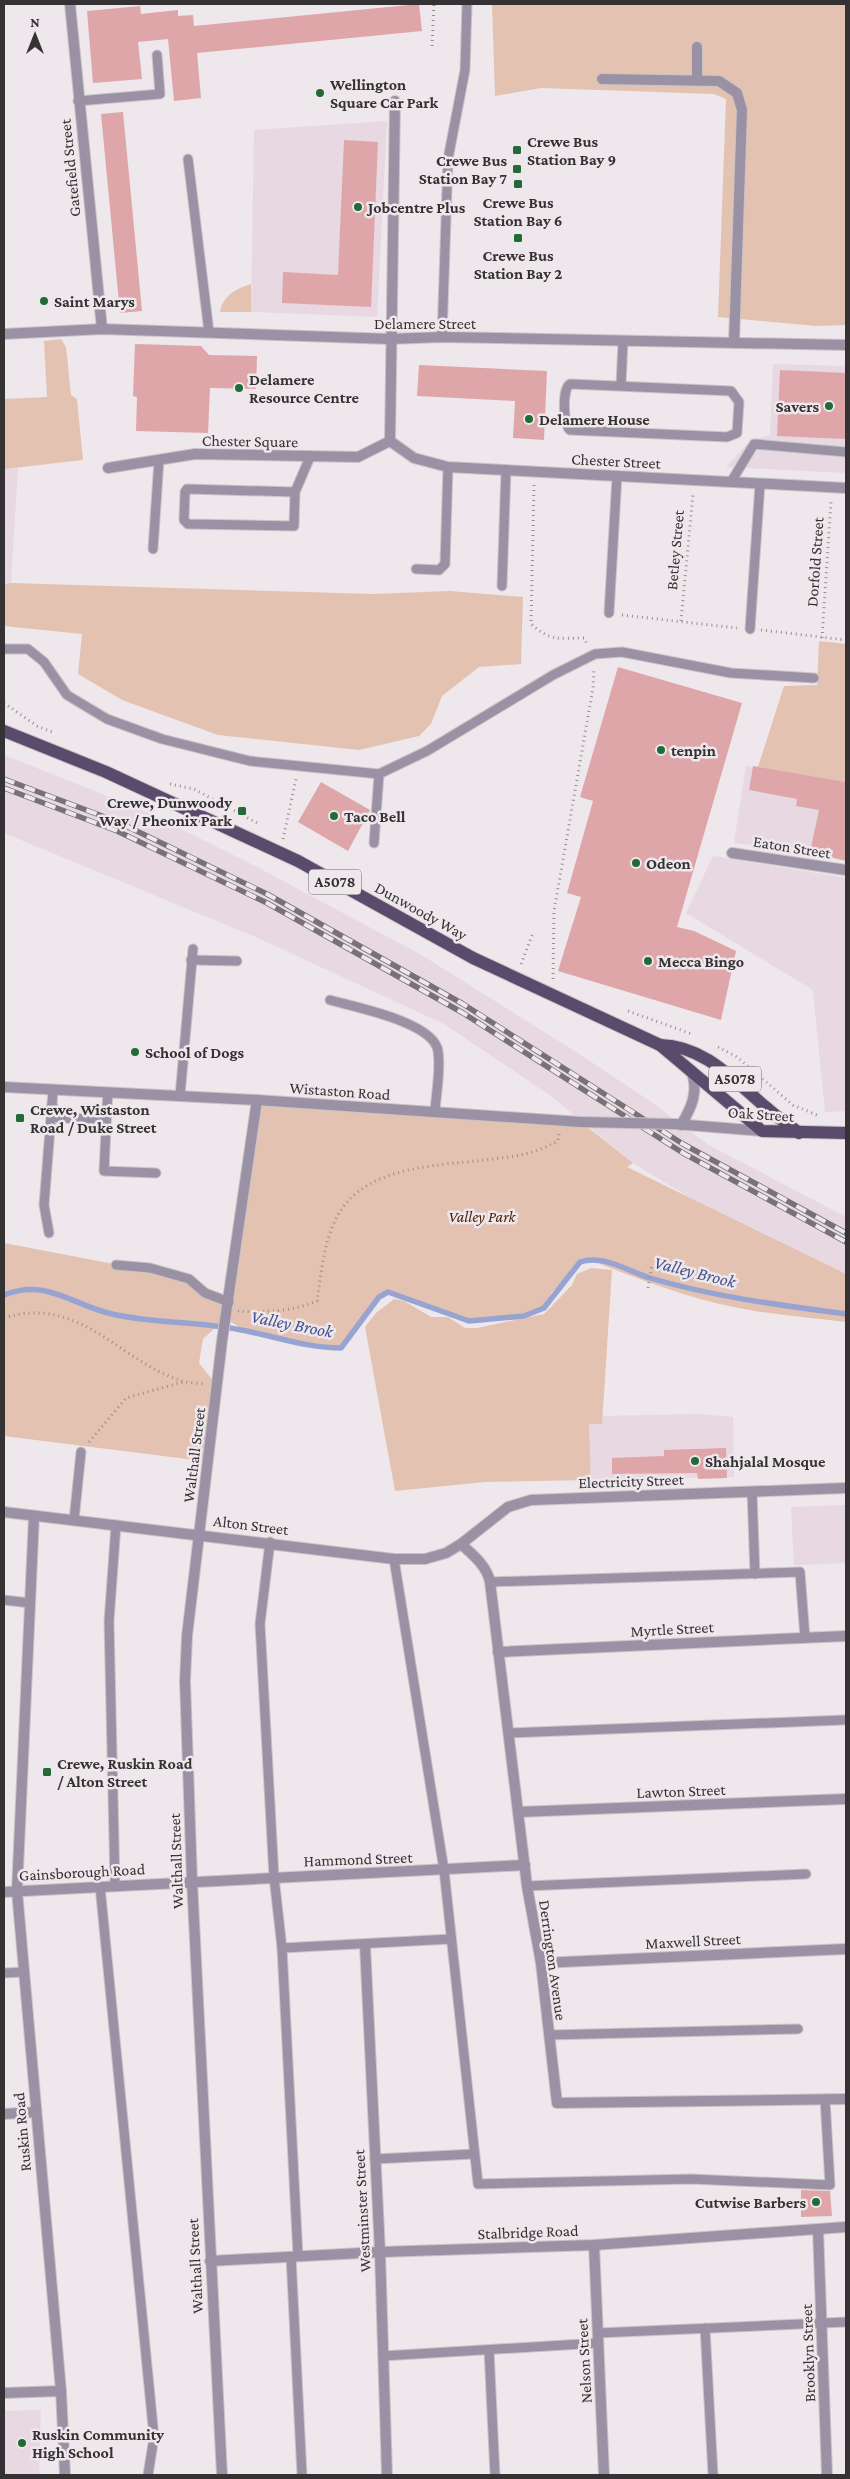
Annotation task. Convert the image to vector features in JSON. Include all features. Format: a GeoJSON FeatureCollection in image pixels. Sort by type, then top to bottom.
{"type":"FeatureCollection","features":[{"type":"Feature","properties":{"kind":"main road","name":"Dunwoody Way"},"geometry":{"type":"LineString","coordinates":[[4,731],[106,772],[298,861],[473,958],[660,1045],[762,1131]]}},
{"type":"Feature","properties":{"kind":"main road","name":"Dunwoody Way"},"geometry":{"type":"LineString","coordinates":[[660,1045],[676,1045],[715,1064],[799,1133]]}},
{"type":"Feature","properties":{"kind":"main road","name":"Oak Street"},"geometry":{"type":"LineString","coordinates":[[762,1131],[846,1133]]}},
{"type":"Feature","properties":{"kind":"street","name":"Gatefield Street"},"geometry":{"type":"LineString","coordinates":[[70,4],[78,101],[102,329]]}},
{"type":"Feature","properties":{"kind":"street"},"geometry":{"type":"LineString","coordinates":[[697,47],[697,80]]}},
{"type":"Feature","properties":{"kind":"street"},"geometry":{"type":"LineString","coordinates":[[602,79],[719,81],[737,93],[742,110],[734,343]]}},
{"type":"Feature","properties":{"kind":"street"},"geometry":{"type":"LineString","coordinates":[[390,441],[395,101]]}},
{"type":"Feature","properties":{"kind":"street","name":"Delamere Street"},"geometry":{"type":"LineString","coordinates":[[4,334],[102,329],[390,339],[442,337],[846,345]]}},
{"type":"Feature","properties":{"kind":"street","name":"Chester Square"},"geometry":{"type":"LineString","coordinates":[[108,468],[195,454],[358,457],[390,441]]}},
{"type":"Feature","properties":{"kind":"street","name":"Chester Street"},"geometry":{"type":"LineString","coordinates":[[390,441],[414,458],[448,467],[846,488]]}},
{"type":"Feature","properties":{"kind":"street","name":"Eaton Street"},"geometry":{"type":"LineString","coordinates":[[732,853],[846,870]]}},
{"type":"Feature","properties":{"kind":"street","name":"A5078"},"geometry":{"type":"LineString","coordinates":[[678,1125],[695,1097],[696,1081],[691,1070]]}},
{"type":"Feature","properties":{"kind":"street","name":"Wistaston Road"},"geometry":{"type":"LineString","coordinates":[[4,1088],[257,1100],[581,1122],[678,1125]]}},
{"type":"Feature","properties":{"kind":"street","name":"Walthall Street"},"geometry":{"type":"LineString","coordinates":[[222,2475],[192,1881],[185,1681],[187,1636],[222,1341],[257,1100]]}},
{"type":"Feature","properties":{"kind":"street","name":"Oak Street"},"geometry":{"type":"LineString","coordinates":[[678,1125],[762,1131]]}},
{"type":"Feature","properties":{"kind":"street","name":"Electricity Street"},"geometry":{"type":"LineString","coordinates":[[461,1544],[508,1507],[531,1500],[846,1488]]}},
{"type":"Feature","properties":{"kind":"street","name":"Alton Street"},"geometry":{"type":"LineString","coordinates":[[4,1512],[270,1542],[394,1559],[425,1559],[446,1553],[461,1544]]}},
{"type":"Feature","properties":{"kind":"street","name":"Ruskin Road"},"geometry":{"type":"LineString","coordinates":[[34,1516],[17,1891],[60,2391],[64,2475]]}},
{"type":"Feature","properties":{"kind":"street","name":"Derrington Avenue"},"geometry":{"type":"LineString","coordinates":[[461,1544],[478,1560],[489,1576],[527,1886],[541,1963],[557,2103],[846,2099]]}},
{"type":"Feature","properties":{"kind":"street","name":"Myrtle Street"},"geometry":{"type":"LineString","coordinates":[[498,1652],[846,1636]]}},
{"type":"Feature","properties":{"kind":"street","name":"Lawton Street"},"geometry":{"type":"LineString","coordinates":[[518,1812],[846,1799]]}},
{"type":"Feature","properties":{"kind":"street","name":"Hammond Street"},"geometry":{"type":"LineString","coordinates":[[192,1881],[525,1865]]}},
{"type":"Feature","properties":{"kind":"street","name":"Gainsborough Road"},"geometry":{"type":"LineString","coordinates":[[4,1892],[192,1881]]}},
{"type":"Feature","properties":{"kind":"street","name":"Westminster Street"},"geometry":{"type":"LineString","coordinates":[[364,1944],[380,2252],[387,2475]]}},
{"type":"Feature","properties":{"kind":"street","name":"Maxwell Street"},"geometry":{"type":"LineString","coordinates":[[541,1963],[846,1949]]}},
{"type":"Feature","properties":{"kind":"street"},"geometry":{"type":"LineString","coordinates":[[4,2114],[35,2112]]}},
{"type":"Feature","properties":{"kind":"street","name":"Stalbridge Road"},"geometry":{"type":"LineString","coordinates":[[210,2261],[380,2252],[594,2245],[846,2227]]}},
{"type":"Feature","properties":{"kind":"street","name":"Brooklyn Street"},"geometry":{"type":"LineString","coordinates":[[818,2229],[827,2475]]}},
{"type":"Feature","properties":{"kind":"street","name":"Nelson Street"},"geometry":{"type":"LineString","coordinates":[[594,2245],[604,2475]]}},
{"type":"Feature","properties":{"kind":"street"},"geometry":{"type":"LineString","coordinates":[[4,2393],[60,2391]]}},
{"type":"Feature","properties":{"kind":"lane"},"geometry":{"type":"LineString","coordinates":[[442,337],[448,159],[465,70],[467,4]]}},
{"type":"Feature","properties":{"kind":"lane"},"geometry":{"type":"LineString","coordinates":[[78,101],[160,94],[157,55]]}},
{"type":"Feature","properties":{"kind":"lane"},"geometry":{"type":"LineString","coordinates":[[188,159],[209,332]]}},
{"type":"Feature","properties":{"kind":"lane"},"geometry":{"type":"LineString","coordinates":[[621,385],[623,341]]}},
{"type":"Feature","properties":{"kind":"lane"},"geometry":{"type":"LineString","coordinates":[[570,384],[621,385],[731,391],[739,402],[737,433],[726,437],[570,430],[567,428],[565,422],[566,387],[570,384]]}},
{"type":"Feature","properties":{"kind":"lane"},"geometry":{"type":"LineString","coordinates":[[731,482],[754,444],[846,452]]}},
{"type":"Feature","properties":{"kind":"lane"},"geometry":{"type":"LineString","coordinates":[[295,492],[187,489],[185,492],[184,520],[188,524],[289,528],[294,526],[295,492],[310,457]]}},
{"type":"Feature","properties":{"kind":"lane"},"geometry":{"type":"LineString","coordinates":[[153,549],[159,460]]}},
{"type":"Feature","properties":{"kind":"lane"},"geometry":{"type":"LineString","coordinates":[[416,569],[439,570],[445,564],[448,467]]}},
{"type":"Feature","properties":{"kind":"lane"},"geometry":{"type":"LineString","coordinates":[[502,586],[506,470]]}},
{"type":"Feature","properties":{"kind":"lane"},"geometry":{"type":"LineString","coordinates":[[609,613],[617,476]]}},
{"type":"Feature","properties":{"kind":"lane"},"geometry":{"type":"LineString","coordinates":[[750,629],[760,484]]}},
{"type":"Feature","properties":{"kind":"lane"},"geometry":{"type":"LineString","coordinates":[[4,649],[28,649],[44,662],[67,695],[107,719],[162,739],[250,761],[379,774],[427,751],[553,675],[592,656],[622,652],[731,673],[814,678]]}},
{"type":"Feature","properties":{"kind":"lane"},"geometry":{"type":"LineString","coordinates":[[374,842],[379,774]]}},
{"type":"Feature","properties":{"kind":"lane"},"geometry":{"type":"LineString","coordinates":[[180,1096],[192,949]]}},
{"type":"Feature","properties":{"kind":"lane"},"geometry":{"type":"LineString","coordinates":[[191,960],[237,961]]}},
{"type":"Feature","properties":{"kind":"lane"},"geometry":{"type":"LineString","coordinates":[[330,1000],[405,1022],[431,1038],[438,1049],[436,1112]]}},
{"type":"Feature","properties":{"kind":"lane"},"geometry":{"type":"LineString","coordinates":[[49,1233],[44,1206],[53,1090]]}},
{"type":"Feature","properties":{"kind":"lane"},"geometry":{"type":"LineString","coordinates":[[108,1093],[104,1171],[156,1173]]}},
{"type":"Feature","properties":{"kind":"lane"},"geometry":{"type":"LineString","coordinates":[[52,1104],[58,1118],[98,1119],[107,1107]]}},
{"type":"Feature","properties":{"kind":"lane"},"geometry":{"type":"LineString","coordinates":[[116,1265],[150,1268],[189,1279],[228,1310]]}},
{"type":"Feature","properties":{"kind":"lane"},"geometry":{"type":"LineString","coordinates":[[74,1520],[80,1452]]}},
{"type":"Feature","properties":{"kind":"lane"},"geometry":{"type":"LineString","coordinates":[[752,1492],[755,1574]]}},
{"type":"Feature","properties":{"kind":"lane"},"geometry":{"type":"LineString","coordinates":[[116,1525],[109,1621],[116,1884]]}},
{"type":"Feature","properties":{"kind":"lane"},"geometry":{"type":"LineString","coordinates":[[270,1542],[260,1624],[274,1878],[282,1948],[302,2475]]}},
{"type":"Feature","properties":{"kind":"lane"},"geometry":{"type":"LineString","coordinates":[[394,1559],[444,1870],[478,2184],[690,2179],[830,2185],[825,2100]]}},
{"type":"Feature","properties":{"kind":"lane"},"geometry":{"type":"LineString","coordinates":[[490,1582],[800,1572],[805,1638]]}},
{"type":"Feature","properties":{"kind":"lane"},"geometry":{"type":"LineString","coordinates":[[4,1600],[30,1603]]}},
{"type":"Feature","properties":{"kind":"lane"},"geometry":{"type":"LineString","coordinates":[[509,1733],[844,1720]]}},
{"type":"Feature","properties":{"kind":"lane"},"geometry":{"type":"LineString","coordinates":[[527,1886],[806,1874]]}},
{"type":"Feature","properties":{"kind":"lane"},"geometry":{"type":"LineString","coordinates":[[100,1886],[154,2437],[148,2475]]}},
{"type":"Feature","properties":{"kind":"lane"},"geometry":{"type":"LineString","coordinates":[[282,1948],[451,1939]]}},
{"type":"Feature","properties":{"kind":"lane"},"geometry":{"type":"LineString","coordinates":[[4,1973],[24,1972]]}},
{"type":"Feature","properties":{"kind":"lane"},"geometry":{"type":"LineString","coordinates":[[549,2035],[798,2029]]}},
{"type":"Feature","properties":{"kind":"lane"},"geometry":{"type":"LineString","coordinates":[[375,2159],[474,2154]]}},
{"type":"Feature","properties":{"kind":"lane"},"geometry":{"type":"LineString","coordinates":[[383,2356],[489,2350],[705,2328],[846,2322]]}},
{"type":"Feature","properties":{"kind":"lane"},"geometry":{"type":"LineString","coordinates":[[705,2328],[713,2475]]}},
{"type":"Feature","properties":{"kind":"lane"},"geometry":{"type":"LineString","coordinates":[[489,2350],[495,2475]]}},
{"type":"Feature","properties":{"kind":"path"},"geometry":{"type":"LineString","coordinates":[[432,46],[434,4]]}},
{"type":"Feature","properties":{"kind":"path"},"geometry":{"type":"LineString","coordinates":[[534,472],[531,624],[543,635],[555,638],[584,638],[594,664],[594,688],[554,911],[552,935],[554,954],[551,995]]}},
{"type":"Feature","properties":{"kind":"path","name":"Betley Street"},"geometry":{"type":"LineString","coordinates":[[681,621],[694,480]]}},
{"type":"Feature","properties":{"kind":"path","name":"Dorfold Street"},"geometry":{"type":"LineString","coordinates":[[822,638],[832,488]]}},
{"type":"Feature","properties":{"kind":"path"},"geometry":{"type":"LineString","coordinates":[[609,613],[846,640]]}},
{"type":"Feature","properties":{"kind":"path"},"geometry":{"type":"LineString","coordinates":[[283,839],[299,766]]}},
{"type":"Feature","properties":{"kind":"path"},"geometry":{"type":"LineString","coordinates":[[521,965],[533,933]]}},
{"type":"Feature","properties":{"kind":"path"},"geometry":{"type":"LineString","coordinates":[[228,1310],[253,1312],[309,1305],[317,1301],[328,1239],[334,1221],[344,1206],[362,1188],[407,1170],[523,1156],[558,1141],[560,1120]]}},
{"type":"Feature","properties":{"kind":"path"},"geometry":{"type":"LineString","coordinates":[[648,1288],[652,1264]]}},
{"type":"Feature","properties":{"kind":"path"},"geometry":{"type":"LineString","coordinates":[[4,1318],[31,1312],[66,1318],[89,1327],[163,1373],[184,1382],[217,1386]]}},
{"type":"Feature","properties":{"kind":"path"},"geometry":{"type":"LineString","coordinates":[[80,1452],[126,1398],[184,1382]]}},
{"type":"Feature","properties":{"kind":"shaded area"},"geometry":{"type":"Polygon","coordinates":[[[387,121],[377,317],[251,312],[254,130],[387,121]]]}},
{"type":"Feature","properties":{"kind":"shaded area"},"geometry":{"type":"Polygon","coordinates":[[[773,364],[846,366],[846,473],[726,467],[750,441],[770,435],[773,364]]]}},
{"type":"Feature","properties":{"kind":"shaded area"},"geometry":{"type":"Polygon","coordinates":[[[18,467],[11,583],[4,584],[4,469],[18,467]]]}},
{"type":"Feature","properties":{"kind":"shaded area"},"geometry":{"type":"Polygon","coordinates":[[[4,755],[147,812],[259,868],[423,956],[584,1057],[650,1101],[707,1144],[846,1217],[846,1275],[720,1216],[633,1163],[551,1096],[444,1024],[258,938],[4,833],[4,755]]]}},
{"type":"Feature","properties":{"kind":"shaded area"},"geometry":{"type":"Polygon","coordinates":[[[746,766],[846,782],[846,820],[818,815],[810,852],[734,843],[746,766]]]}},
{"type":"Feature","properties":{"kind":"shaded area"},"geometry":{"type":"Polygon","coordinates":[[[713,856],[846,878],[846,1111],[825,1112],[813,990],[686,913],[713,856]]]}},
{"type":"Feature","properties":{"kind":"shaded area"},"geometry":{"type":"Polygon","coordinates":[[[699,1414],[733,1417],[734,1477],[591,1480],[589,1423],[602,1424],[602,1416],[699,1414]]]}},
{"type":"Feature","properties":{"kind":"shaded area"},"geometry":{"type":"Polygon","coordinates":[[[846,1505],[846,1563],[794,1565],[791,1507],[846,1505]]]}},
{"type":"Feature","properties":{"kind":"shaded area","name":"Ruskin Community High School"},"geometry":{"type":"Polygon","coordinates":[[[41,2410],[39,2475],[4,2475],[4,2411],[41,2410]]]}},
{"type":"Feature","properties":{"kind":"green space"},"geometry":{"type":"Polygon","coordinates":[[[492,4],[846,4],[846,325],[816,326],[718,317],[726,99],[714,94],[541,88],[495,96],[492,4]]]}},
{"type":"Feature","properties":{"kind":"green space"},"geometry":{"type":"Polygon","coordinates":[[[251,284],[251,312],[220,312],[227,297],[240,288],[251,284]]]}},
{"type":"Feature","properties":{"kind":"green space"},"geometry":{"type":"Polygon","coordinates":[[[61,339],[66,347],[71,395],[77,399],[83,460],[4,469],[4,399],[47,397],[44,341],[61,339]]]}},
{"type":"Feature","properties":{"kind":"green space"},"geometry":{"type":"Polygon","coordinates":[[[4,584],[372,594],[450,591],[523,597],[521,664],[479,667],[442,696],[431,724],[419,736],[359,750],[218,735],[122,700],[78,674],[82,634],[4,626],[4,584]]]}},
{"type":"Feature","properties":{"kind":"green space"},"geometry":{"type":"Polygon","coordinates":[[[819,641],[846,644],[846,782],[758,767],[784,686],[817,685],[819,641]]]}},
{"type":"Feature","properties":{"kind":"green space","name":"Valley Park"},"geometry":{"type":"Polygon","coordinates":[[[257,1100],[581,1122],[633,1163],[627,1167],[846,1274],[846,1322],[766,1313],[712,1302],[650,1283],[588,1259],[552,1292],[544,1308],[524,1316],[469,1321],[388,1292],[379,1297],[341,1348],[296,1343],[266,1337],[251,1333],[226,1318],[203,1339],[199,1363],[217,1386],[203,1461],[4,1436],[4,1243],[182,1277],[229,1302],[257,1100]]]}},
{"type":"Feature","properties":{"kind":"green space"},"geometry":{"type":"Polygon","coordinates":[[[591,1268],[612,1270],[602,1424],[589,1424],[591,1480],[485,1482],[395,1491],[365,1327],[376,1313],[394,1299],[404,1301],[431,1317],[448,1317],[465,1328],[477,1328],[544,1314],[572,1285],[577,1274],[591,1268]]]}},
{"type":"Feature","properties":{"kind":"building"},"geometry":{"type":"Polygon","coordinates":[[[419,4],[422,31],[197,53],[201,98],[174,101],[168,39],[138,42],[142,79],[93,83],[87,11],[140,6],[141,14],[178,10],[178,16],[193,15],[194,26],[419,4]]]}},
{"type":"Feature","properties":{"kind":"building"},"geometry":{"type":"Polygon","coordinates":[[[123,112],[142,311],[120,313],[101,114],[123,112]]]}},
{"type":"Feature","properties":{"kind":"building","name":"Jobcentre Plus"},"geometry":{"type":"Polygon","coordinates":[[[344,140],[378,142],[371,307],[282,303],[283,272],[338,275],[344,140]]]}},
{"type":"Feature","properties":{"kind":"building","name":"Delamere Resource Centre"},"geometry":{"type":"Polygon","coordinates":[[[135,344],[201,346],[209,355],[257,356],[256,389],[210,388],[208,433],[136,431],[137,397],[133,396],[135,344]]]}},
{"type":"Feature","properties":{"kind":"building","name":"Delamere House"},"geometry":{"type":"Polygon","coordinates":[[[419,365],[547,371],[544,440],[513,438],[515,401],[417,396],[419,365]]]}},
{"type":"Feature","properties":{"kind":"building"},"geometry":{"type":"Polygon","coordinates":[[[780,370],[846,373],[846,439],[777,436],[780,370]]]}},
{"type":"Feature","properties":{"kind":"building"},"geometry":{"type":"Polygon","coordinates":[[[618,667],[742,703],[677,927],[694,931],[736,951],[721,1020],[558,971],[581,897],[567,893],[593,801],[580,797],[618,667]]]}},
{"type":"Feature","properties":{"kind":"building"},"geometry":{"type":"Polygon","coordinates":[[[753,766],[846,782],[846,861],[810,852],[819,810],[796,806],[797,799],[749,790],[753,766]]]}},
{"type":"Feature","properties":{"kind":"building","name":"Taco Bell"},"geometry":{"type":"Polygon","coordinates":[[[321,782],[370,810],[348,851],[298,822],[321,782]]]}},
{"type":"Feature","properties":{"kind":"building","name":"Shahjalal Mosque"},"geometry":{"type":"Polygon","coordinates":[[[726,1448],[727,1478],[698,1479],[697,1473],[612,1474],[612,1458],[664,1456],[664,1450],[726,1448]]]}},
{"type":"Feature","properties":{"kind":"building","name":"Cutwise Barbers"},"geometry":{"type":"Polygon","coordinates":[[[801,2190],[830,2191],[832,2216],[801,2217],[801,2190]]]}},
{"type":"Feature","properties":{"kind":"waterway","name":"Valley Brook"},"geometry":{"type":"LineString","coordinates":[[4,1295],[19,1291],[47,1291],[112,1314],[225,1327],[303,1344],[341,1348],[379,1297],[388,1292],[469,1321],[524,1316],[544,1308],[580,1262],[598,1260],[615,1264],[674,1285],[747,1300],[846,1314]]}},
{"type":"Feature","properties":{"kind":"railway"},"geometry":{"type":"LineString","coordinates":[[4,779],[118,822],[267,894],[463,1004],[683,1144],[846,1233]]}},
{"type":"Feature","properties":{"kind":"railway"},"geometry":{"type":"LineString","coordinates":[[4,788],[117,831],[267,903],[463,1013],[683,1153],[846,1242]]}},
{"type":"Feature","properties":{"kind":"place","name":"Wellington Square Car Park"},"geometry":{"type":"Point","coordinates":[320,93]}},
{"type":"Feature","properties":{"kind":"place","name":"Crewe Bus Station Bay 9"},"geometry":{"type":"Point","coordinates":[517,150]}},
{"type":"Feature","properties":{"kind":"place","name":"Crewe Bus Station Bay 7"},"geometry":{"type":"Point","coordinates":[517,169]}},
{"type":"Feature","properties":{"kind":"place","name":"Crewe Bus Station Bay 6"},"geometry":{"type":"Point","coordinates":[518,184]}},
{"type":"Feature","properties":{"kind":"place","name":"Jobcentre Plus"},"geometry":{"type":"Point","coordinates":[358,207]}},
{"type":"Feature","properties":{"kind":"place","name":"Crewe Bus Station Bay 2"},"geometry":{"type":"Point","coordinates":[518,238]}},
{"type":"Feature","properties":{"kind":"place","name":"Saint Marys"},"geometry":{"type":"Point","coordinates":[44,301]}},
{"type":"Feature","properties":{"kind":"place","name":"Delamere Resource Centre"},"geometry":{"type":"Point","coordinates":[239,388]}},
{"type":"Feature","properties":{"kind":"place","name":"Savers"},"geometry":{"type":"Point","coordinates":[829,406]}},
{"type":"Feature","properties":{"kind":"place","name":"Delamere House"},"geometry":{"type":"Point","coordinates":[529,419]}},
{"type":"Feature","properties":{"kind":"place","name":"tenpin"},"geometry":{"type":"Point","coordinates":[661,750]}},
{"type":"Feature","properties":{"kind":"place","name":"Crewe, Dunwoody Way / Pheonix Park"},"geometry":{"type":"Point","coordinates":[242,811]}},
{"type":"Feature","properties":{"kind":"place","name":"Taco Bell"},"geometry":{"type":"Point","coordinates":[334,816]}},
{"type":"Feature","properties":{"kind":"place","name":"Odeon"},"geometry":{"type":"Point","coordinates":[636,863]}},
{"type":"Feature","properties":{"kind":"place","name":"Mecca Bingo"},"geometry":{"type":"Point","coordinates":[648,961]}},
{"type":"Feature","properties":{"kind":"place","name":"School of Dogs"},"geometry":{"type":"Point","coordinates":[135,1052]}},
{"type":"Feature","properties":{"kind":"place","name":"Crewe, Wistaston Road / Duke Street"},"geometry":{"type":"Point","coordinates":[20,1118]}},
{"type":"Feature","properties":{"kind":"place","name":"Shahjalal Mosque"},"geometry":{"type":"Point","coordinates":[695,1461]}},
{"type":"Feature","properties":{"kind":"place","name":"Crewe, Ruskin Road / Alton Street"},"geometry":{"type":"Point","coordinates":[47,1772]}},
{"type":"Feature","properties":{"kind":"place","name":"Cutwise Barbers"},"geometry":{"type":"Point","coordinates":[816,2202]}},
{"type":"Feature","properties":{"kind":"place","name":"Ruskin Community High School"},"geometry":{"type":"Point","coordinates":[22,2443]}}]}
